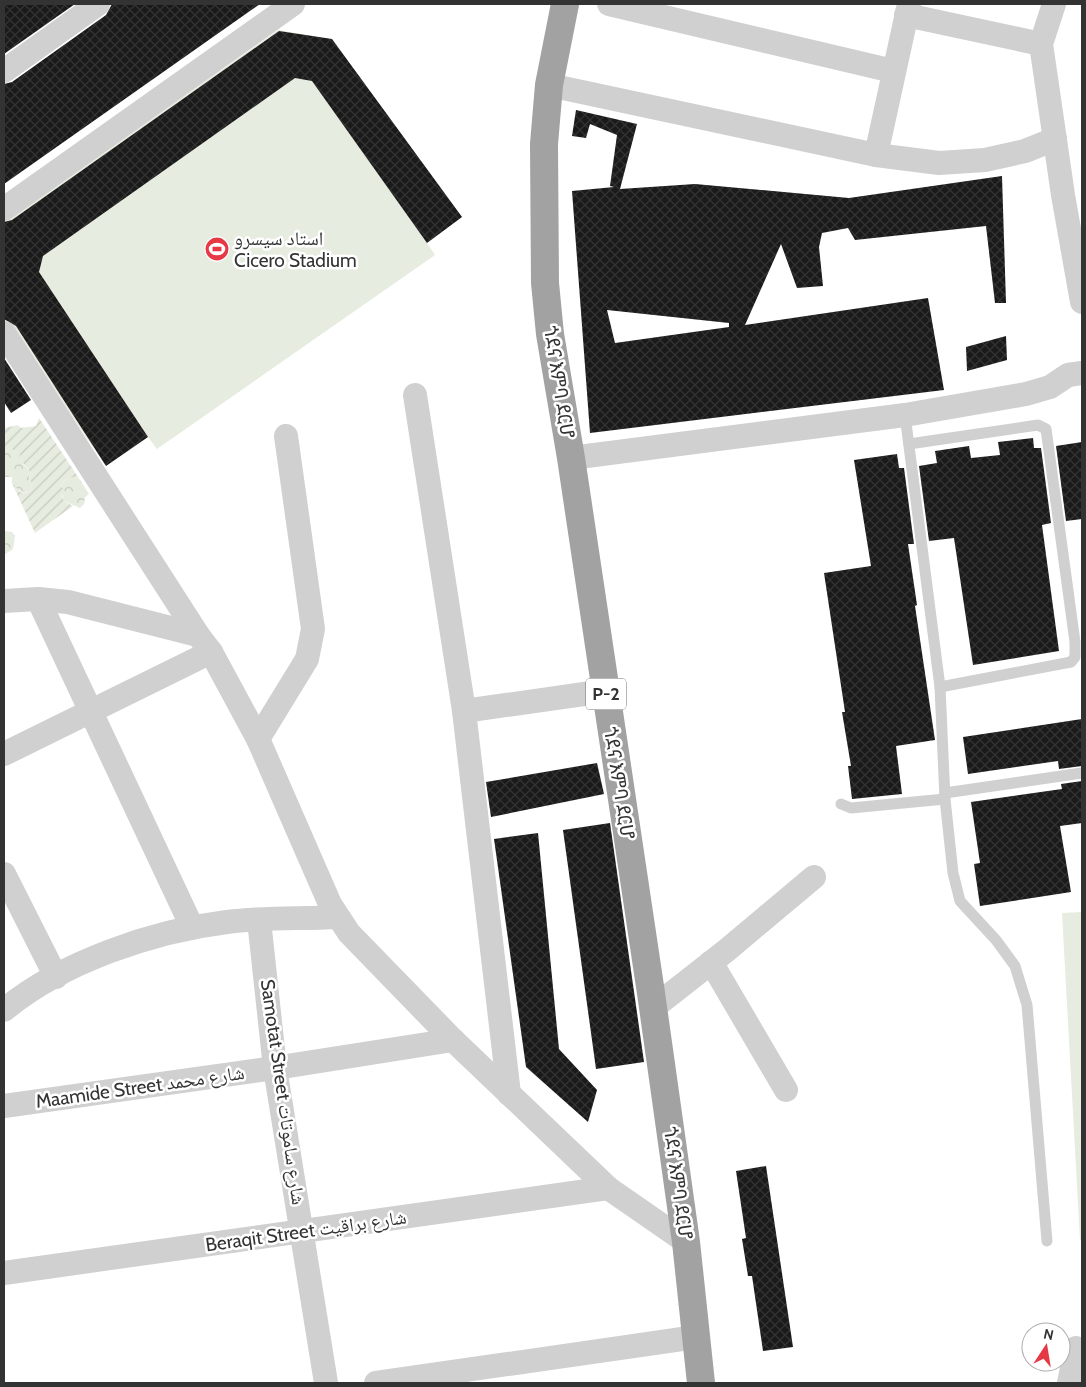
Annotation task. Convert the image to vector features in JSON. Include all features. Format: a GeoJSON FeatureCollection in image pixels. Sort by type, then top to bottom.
{"type":"FeatureCollection","features":[{"type":"Feature","properties":{"kind":"highway","name":"ጎደና እምባ ደርሆ"},"geometry":{"type":"LineString","coordinates":[[565,4],[549,85],[544,144],[545,283],[550,334],[571,458],[653,1008],[686,1242],[702,1383]]}},
{"type":"Feature","properties":{"kind":"street"},"geometry":{"type":"LineString","coordinates":[[4,70],[98,4]]}},
{"type":"Feature","properties":{"kind":"street"},"geometry":{"type":"LineString","coordinates":[[4,210],[293,4]]}},
{"type":"Feature","properties":{"kind":"street"},"geometry":{"type":"LineString","coordinates":[[609,4],[893,71]]}},
{"type":"Feature","properties":{"kind":"street"},"geometry":{"type":"LineString","coordinates":[[1054,4],[1040,44],[1082,302]]}},
{"type":"Feature","properties":{"kind":"street"},"geometry":{"type":"LineString","coordinates":[[876,155],[908,9],[1040,44]]}},
{"type":"Feature","properties":{"kind":"street"},"geometry":{"type":"LineString","coordinates":[[549,85],[876,155],[939,163],[985,160],[1024,151],[1055,139]]}},
{"type":"Feature","properties":{"kind":"street"},"geometry":{"type":"LineString","coordinates":[[4,333],[205,644],[258,739],[337,917],[349,933],[453,1040],[608,1188],[686,1242]]}},
{"type":"Feature","properties":{"kind":"street"},"geometry":{"type":"LineString","coordinates":[[571,458],[905,415],[1026,394],[1050,387],[1075,374],[1082,355]]}},
{"type":"Feature","properties":{"kind":"street"},"geometry":{"type":"LineString","coordinates":[[416,396],[464,711],[509,1094]]}},
{"type":"Feature","properties":{"kind":"street"},"geometry":{"type":"LineString","coordinates":[[258,739],[306,659],[313,629],[286,436]]}},
{"type":"Feature","properties":{"kind":"street"},"geometry":{"type":"LineString","coordinates":[[4,601],[38,599],[98,609],[205,644]]}},
{"type":"Feature","properties":{"kind":"street"},"geometry":{"type":"LineString","coordinates":[[38,599],[192,927]]}},
{"type":"Feature","properties":{"kind":"street"},"geometry":{"type":"LineString","coordinates":[[4,754],[90,712],[205,644]]}},
{"type":"Feature","properties":{"kind":"street"},"geometry":{"type":"LineString","coordinates":[[464,711],[605,692]]}},
{"type":"Feature","properties":{"kind":"street"},"geometry":{"type":"LineString","coordinates":[[4,874],[10,904],[56,977]]}},
{"type":"Feature","properties":{"kind":"street"},"geometry":{"type":"LineString","coordinates":[[653,1008],[814,877]]}},
{"type":"Feature","properties":{"kind":"street"},"geometry":{"type":"LineString","coordinates":[[4,1010],[56,977],[136,942],[192,927],[259,920],[337,917]]}},
{"type":"Feature","properties":{"kind":"street","name":"Samotat Street شارع ساموتات"},"geometry":{"type":"LineString","coordinates":[[259,920],[275,1068],[326,1383]]}},
{"type":"Feature","properties":{"kind":"street"},"geometry":{"type":"LineString","coordinates":[[711,962],[786,1090]]}},
{"type":"Feature","properties":{"kind":"street","name":"Maamide Street شارع محمد"},"geometry":{"type":"LineString","coordinates":[[4,1106],[275,1068],[453,1040]]}},
{"type":"Feature","properties":{"kind":"street","name":"Beraqit Street شارع براقيت"},"geometry":{"type":"LineString","coordinates":[[4,1273],[608,1188]]}},
{"type":"Feature","properties":{"kind":"street"},"geometry":{"type":"LineString","coordinates":[[376,1383],[696,1337]]}},
{"type":"Feature","properties":{"kind":"street"},"geometry":{"type":"LineString","coordinates":[[1069,1383],[1076,1348]]}},
{"type":"Feature","properties":{"kind":"lane"},"geometry":{"type":"LineString","coordinates":[[905,415],[940,687],[949,853],[955,889],[960,902],[1007,953],[1020,978],[1027,1006],[1047,1241]]}},
{"type":"Feature","properties":{"kind":"lane"},"geometry":{"type":"LineString","coordinates":[[909,444],[1043,426],[1048,433],[1076,650],[1075,657],[1071,662],[940,687]]}},
{"type":"Feature","properties":{"kind":"lane"},"geometry":{"type":"LineString","coordinates":[[841,804],[851,808],[945,796],[1082,773]]}},
{"type":"Feature","properties":{"kind":"green space","name":"استاد سيسرو Cicero Stadium"},"geometry":{"type":"Polygon","coordinates":[[[278,30],[332,39],[462,217],[427,243],[435,255],[157,449],[148,437],[106,466],[4,319],[4,222],[278,30]]]}},
{"type":"Feature","properties":{"kind":"green space"},"geometry":{"type":"Polygon","coordinates":[[[39,418],[82,483],[74,477],[63,481],[61,486],[65,492],[62,495],[64,501],[73,506],[35,533],[11,481],[20,492],[26,493],[31,490],[32,484],[29,477],[31,473],[19,458],[20,454],[10,448],[5,450],[4,456],[4,428],[18,425],[21,428],[36,426],[39,418]]]}},
{"type":"Feature","properties":{"kind":"green space"},"geometry":{"type":"Polygon","coordinates":[[[10,448],[20,454],[23,464],[31,473],[29,477],[32,484],[31,490],[25,493],[15,487],[12,477],[5,477],[5,450],[10,448]]]}},
{"type":"Feature","properties":{"kind":"green space"},"geometry":{"type":"Polygon","coordinates":[[[74,477],[82,483],[89,494],[85,497],[84,504],[80,508],[64,501],[61,487],[63,481],[74,477]]]}},
{"type":"Feature","properties":{"kind":"green space"},"geometry":{"type":"Polygon","coordinates":[[[4,531],[12,532],[15,536],[13,549],[4,555],[4,531]]]}},
{"type":"Feature","properties":{"kind":"green space"},"geometry":{"type":"Polygon","coordinates":[[[1082,912],[1082,1240],[1080,1240],[1062,913],[1082,912]]]}},
{"type":"Feature","properties":{"kind":"building"},"geometry":{"type":"Polygon","coordinates":[[[4,4],[75,4],[4,54],[4,4]]]}},
{"type":"Feature","properties":{"kind":"building"},"geometry":{"type":"Polygon","coordinates":[[[112,4],[260,4],[4,184],[4,84],[12,82],[106,15],[112,4]]]}},
{"type":"Feature","properties":{"kind":"building"},"geometry":{"type":"Polygon","coordinates":[[[279,31],[332,39],[462,217],[427,243],[312,81],[295,78],[43,256],[39,272],[148,437],[106,466],[16,326],[4,319],[4,222],[12,220],[279,31]]]}},
{"type":"Feature","properties":{"kind":"building"},"geometry":{"type":"Polygon","coordinates":[[[576,110],[637,124],[620,189],[695,184],[849,198],[1002,176],[1006,303],[995,303],[986,226],[855,240],[848,228],[822,233],[819,247],[823,286],[797,288],[781,244],[745,325],[928,298],[944,390],[590,433],[572,191],[614,187],[610,186],[617,135],[590,124],[586,138],[572,136],[576,110]],[[607,310],[615,343],[729,327],[729,323],[607,310]]]}},
{"type":"Feature","properties":{"kind":"building"},"geometry":{"type":"Polygon","coordinates":[[[1006,336],[1007,360],[967,371],[966,347],[1006,336]]]}},
{"type":"Feature","properties":{"kind":"building"},"geometry":{"type":"Polygon","coordinates":[[[4,358],[31,400],[11,413],[4,402],[4,358]]]}},
{"type":"Feature","properties":{"kind":"building"},"geometry":{"type":"Polygon","coordinates":[[[1033,438],[1034,448],[1041,448],[1051,523],[1042,525],[1059,651],[973,665],[954,538],[929,541],[919,466],[937,463],[935,451],[969,446],[971,458],[1000,455],[998,442],[1033,438]]]}},
{"type":"Feature","properties":{"kind":"building"},"geometry":{"type":"Polygon","coordinates":[[[1082,442],[1082,519],[1066,521],[1056,446],[1082,442]]]}},
{"type":"Feature","properties":{"kind":"building"},"geometry":{"type":"Polygon","coordinates":[[[897,454],[899,468],[904,468],[914,544],[908,544],[917,605],[915,606],[935,740],[896,746],[902,794],[852,799],[848,766],[851,766],[842,712],[845,712],[824,573],[871,566],[854,460],[897,454]]]}},
{"type":"Feature","properties":{"kind":"building"},"geometry":{"type":"Polygon","coordinates":[[[1082,719],[1082,766],[1059,769],[1058,761],[968,774],[963,737],[1082,719]]]}},
{"type":"Feature","properties":{"kind":"building"},"geometry":{"type":"Polygon","coordinates":[[[597,763],[604,794],[491,817],[486,782],[597,763]]]}},
{"type":"Feature","properties":{"kind":"building"},"geometry":{"type":"Polygon","coordinates":[[[1082,781],[1082,823],[1060,826],[1071,892],[980,906],[974,864],[980,863],[971,802],[1062,789],[1061,784],[1082,781]]]}},
{"type":"Feature","properties":{"kind":"building"},"geometry":{"type":"Polygon","coordinates":[[[610,823],[644,1062],[596,1069],[563,830],[610,823]]]}},
{"type":"Feature","properties":{"kind":"building"},"geometry":{"type":"Polygon","coordinates":[[[538,833],[559,1049],[597,1090],[588,1122],[526,1067],[494,839],[538,833]]]}},
{"type":"Feature","properties":{"kind":"building"},"geometry":{"type":"Polygon","coordinates":[[[766,1166],[793,1347],[763,1351],[752,1276],[748,1276],[742,1239],[746,1238],[736,1171],[766,1166]]]}},
{"type":"Feature","properties":{"kind":"place","name":"استاد سيسرو Cicero Stadium"},"geometry":{"type":"Point","coordinates":[217,249]}}]}
